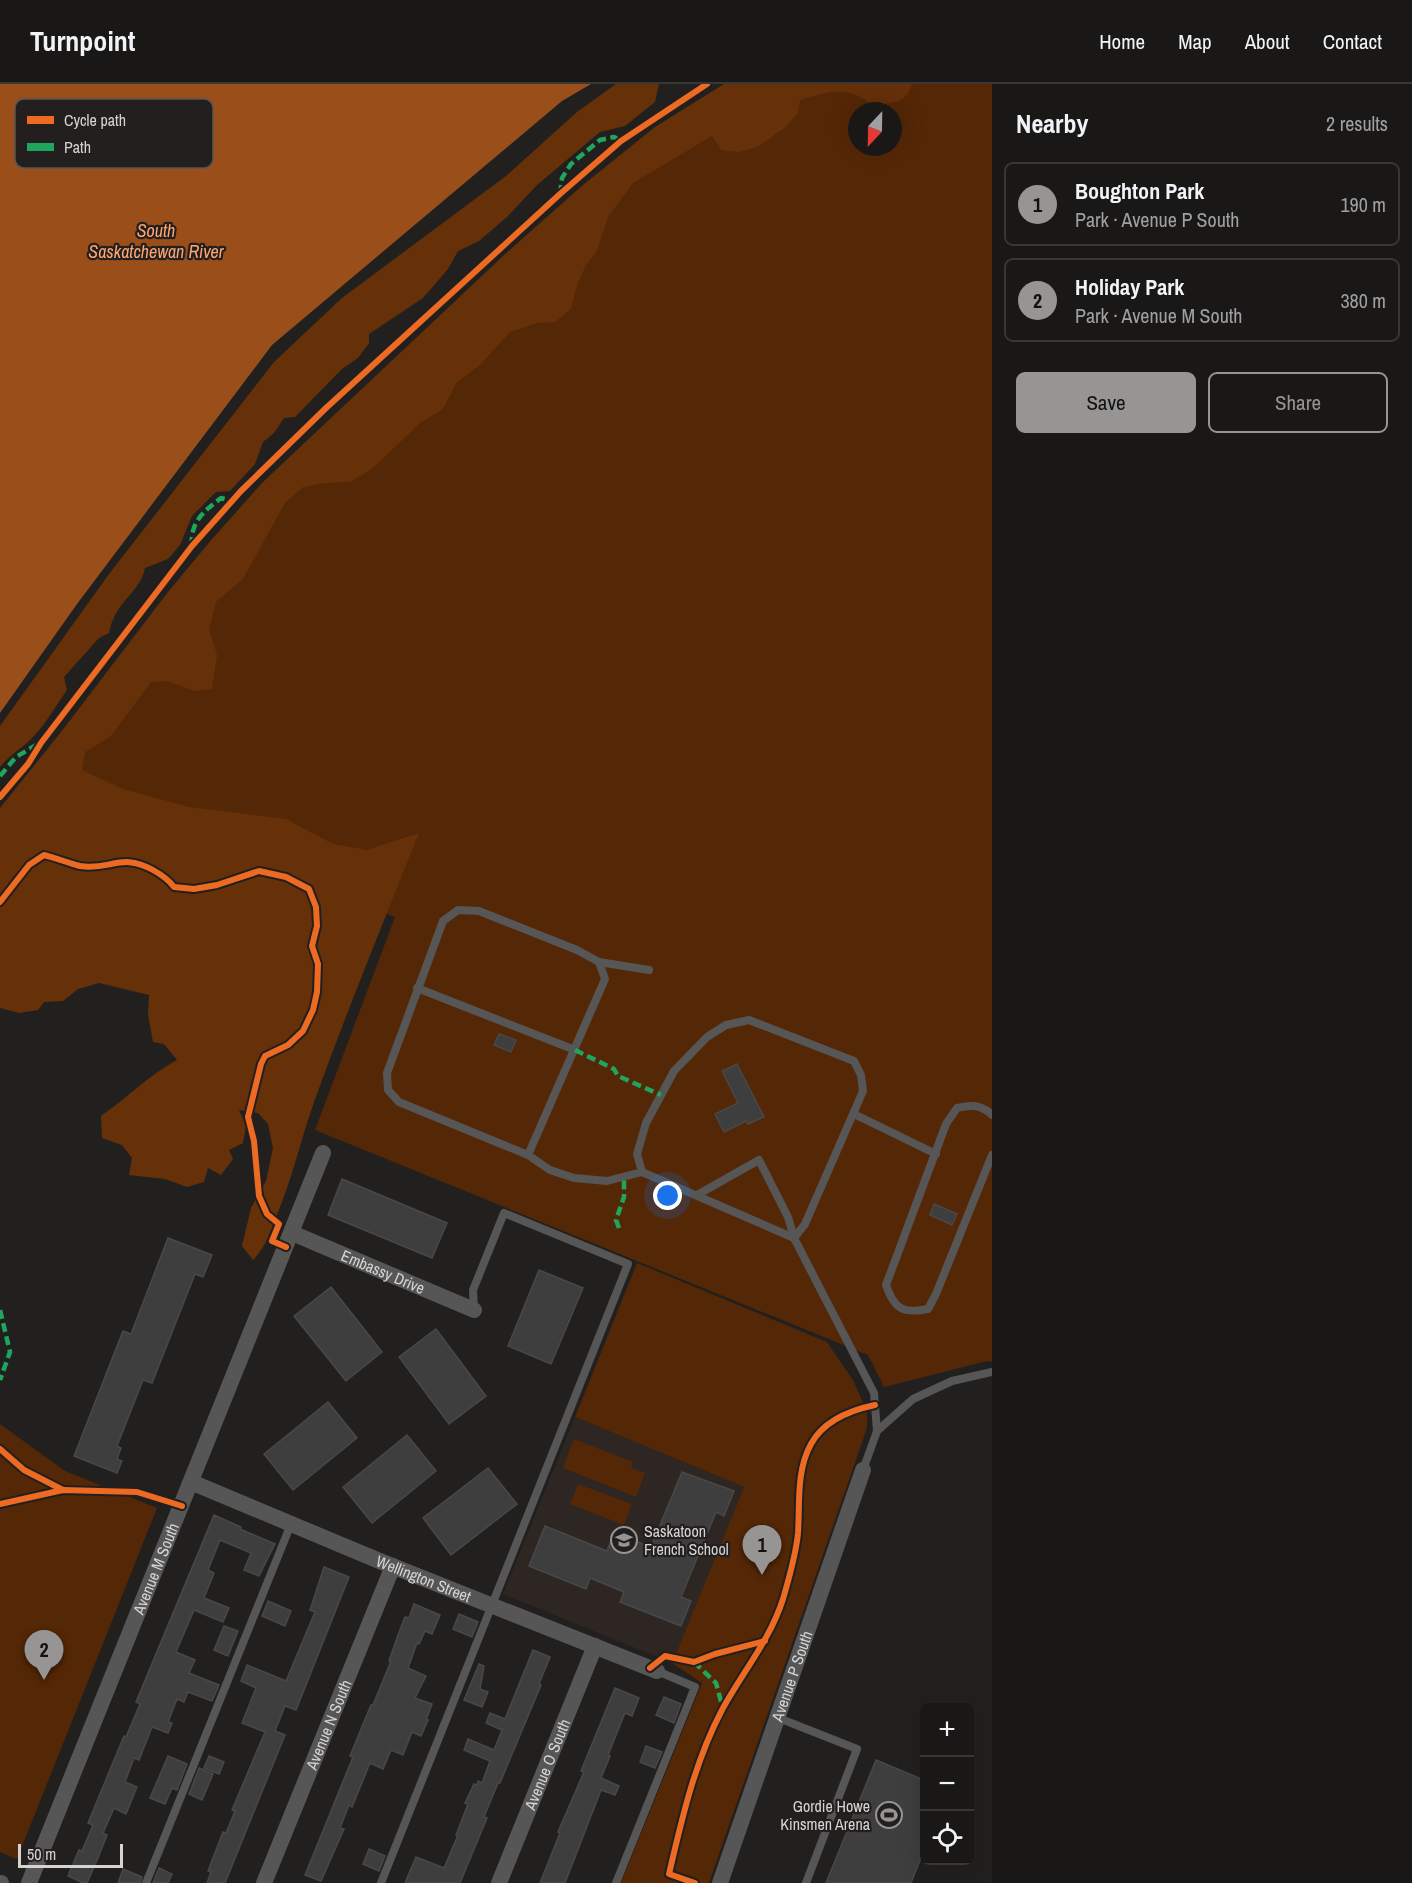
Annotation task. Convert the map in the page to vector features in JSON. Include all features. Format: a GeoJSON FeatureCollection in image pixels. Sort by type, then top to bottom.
{"type":"FeatureCollection","features":[{"type":"Feature","properties":{"kind":"street","name":"Avenue M South"},"geometry":{"type":"LineString","coordinates":[[29,1883],[323,1153]]}},
{"type":"Feature","properties":{"kind":"street","name":"Embassy Drive"},"geometry":{"type":"LineString","coordinates":[[292,1233],[474,1310]]}},
{"type":"Feature","properties":{"kind":"street","name":"Avenue P South"},"geometry":{"type":"LineString","coordinates":[[720,1883],[863,1470]]}},
{"type":"Feature","properties":{"kind":"street","name":"Wellington Street"},"geometry":{"type":"LineString","coordinates":[[191,1482],[393,1566],[657,1671]]}},
{"type":"Feature","properties":{"kind":"street","name":"Avenue N South"},"geometry":{"type":"LineString","coordinates":[[264,1883],[393,1566]]}},
{"type":"Feature","properties":{"kind":"street","name":"Avenue O South"},"geometry":{"type":"LineString","coordinates":[[499,1883],[595,1646]]}},
{"type":"Feature","properties":{"kind":"lane"},"geometry":{"type":"LineString","coordinates":[[649,970],[599,962],[577,950],[479,911],[458,910],[443,921],[387,1073],[388,1090],[399,1102],[528,1155],[550,1170],[574,1178],[607,1181],[642,1172],[794,1238]]}},
{"type":"Feature","properties":{"kind":"lane"},"geometry":{"type":"LineString","coordinates":[[528,1155],[605,979],[599,962]]}},
{"type":"Feature","properties":{"kind":"lane"},"geometry":{"type":"LineString","coordinates":[[417,988],[575,1050]]}},
{"type":"Feature","properties":{"kind":"lane"},"geometry":{"type":"LineString","coordinates":[[642,1172],[637,1154],[646,1123],[674,1071],[707,1037],[726,1025],[750,1020],[854,1061],[861,1075],[863,1091],[805,1224],[794,1238]]}},
{"type":"Feature","properties":{"kind":"lane"},"geometry":{"type":"LineString","coordinates":[[992,1115],[974,1104],[957,1108],[946,1124],[886,1285],[890,1297],[898,1308],[913,1312],[928,1309],[992,1155]]}},
{"type":"Feature","properties":{"kind":"lane"},"geometry":{"type":"LineString","coordinates":[[854,1114],[936,1154]]}},
{"type":"Feature","properties":{"kind":"lane"},"geometry":{"type":"LineString","coordinates":[[697,1196],[759,1160],[788,1217],[794,1238],[874,1393],[877,1431],[863,1470]]}},
{"type":"Feature","properties":{"kind":"lane"},"geometry":{"type":"LineString","coordinates":[[381,1883],[628,1264],[504,1213],[473,1290],[474,1310]]}},
{"type":"Feature","properties":{"kind":"lane"},"geometry":{"type":"LineString","coordinates":[[877,1431],[913,1399],[952,1381],[992,1372]]}},
{"type":"Feature","properties":{"kind":"lane"},"geometry":{"type":"LineString","coordinates":[[146,1883],[291,1524]]}},
{"type":"Feature","properties":{"kind":"lane"},"geometry":{"type":"LineString","coordinates":[[616,1883],[695,1687],[657,1671]]}},
{"type":"Feature","properties":{"kind":"lane"},"geometry":{"type":"LineString","coordinates":[[776,1717],[857,1749],[806,1883]]}},
{"type":"Feature","properties":{"kind":"shaded area"},"geometry":{"type":"Polygon","coordinates":[[[616,84],[659,84],[655,102],[625,126],[600,132],[537,185],[507,217],[479,241],[458,251],[448,269],[423,298],[369,334],[369,343],[358,358],[342,369],[295,417],[284,418],[274,433],[263,442],[255,464],[230,491],[216,492],[192,516],[180,545],[168,559],[145,568],[138,584],[116,613],[109,633],[99,638],[64,677],[67,690],[44,723],[29,741],[0,767],[0,726],[109,574],[274,362],[342,298],[506,176],[577,112],[616,84]]]}},
{"type":"Feature","properties":{"kind":"shaded area"},"geometry":{"type":"Polygon","coordinates":[[[724,84],[912,84],[902,99],[893,102],[868,102],[846,92],[821,94],[800,100],[798,113],[786,127],[757,147],[739,152],[721,150],[712,136],[633,183],[608,217],[597,251],[586,265],[577,285],[571,309],[555,322],[537,323],[510,332],[480,365],[457,382],[443,409],[420,423],[372,469],[350,482],[303,487],[285,503],[243,579],[216,602],[209,629],[217,655],[212,689],[195,691],[167,681],[151,682],[111,736],[85,752],[82,770],[123,789],[189,807],[286,819],[333,844],[367,850],[419,833],[308,1119],[282,1203],[267,1240],[253,1260],[242,1246],[251,1208],[266,1181],[273,1148],[268,1124],[258,1113],[239,1110],[246,1126],[243,1143],[229,1150],[233,1159],[221,1175],[208,1168],[204,1182],[187,1187],[165,1179],[129,1175],[132,1158],[122,1145],[102,1138],[101,1116],[177,1060],[164,1044],[153,1042],[148,1015],[149,995],[99,983],[78,989],[63,1001],[44,1002],[38,1010],[19,1013],[0,1008],[0,808],[168,592],[263,482],[503,256],[583,185],[655,127],[724,84]]]}},
{"type":"Feature","properties":{"kind":"shaded area"},"geometry":{"type":"Polygon","coordinates":[[[767,84],[992,84],[992,1362],[987,1361],[884,1387],[868,1355],[315,1130],[395,917],[50,775],[228,548],[579,210],[767,84]]]}},
{"type":"Feature","properties":{"kind":"shaded area"},"geometry":{"type":"Polygon","coordinates":[[[637,1263],[827,1342],[853,1380],[867,1411],[867,1428],[709,1883],[621,1883],[702,1683],[672,1663],[744,1487],[575,1417],[637,1263]]]}},
{"type":"Feature","properties":{"kind":"shaded area","name":"Saskatoon French School"},"geometry":{"type":"Polygon","coordinates":[[[575,1417],[744,1487],[672,1663],[503,1594],[575,1417]]]}},
{"type":"Feature","properties":{"kind":"shaded area"},"geometry":{"type":"Polygon","coordinates":[[[0,1424],[65,1471],[157,1508],[17,1859],[0,1852],[0,1424]]]}},
{"type":"Feature","properties":{"kind":"shaded area"},"geometry":{"type":"Polygon","coordinates":[[[574,1439],[633,1462],[631,1468],[645,1473],[636,1497],[563,1468],[574,1439]]]}},
{"type":"Feature","properties":{"kind":"shaded area"},"geometry":{"type":"Polygon","coordinates":[[[578,1484],[632,1504],[624,1525],[570,1504],[578,1484]]]}},
{"type":"Feature","properties":{"kind":"water","name":"South Saskatchewan River"},"geometry":{"type":"Polygon","coordinates":[[[0,84],[591,84],[562,101],[272,345],[77,604],[0,713],[0,84]]]}},
{"type":"Feature","properties":{"kind":"building"},"geometry":{"type":"Polygon","coordinates":[[[499,1034],[516,1040],[511,1052],[494,1045],[499,1034]]]}},
{"type":"Feature","properties":{"kind":"building"},"geometry":{"type":"Polygon","coordinates":[[[737,1064],[764,1117],[748,1124],[746,1121],[724,1132],[715,1114],[738,1103],[722,1071],[737,1064]]]}},
{"type":"Feature","properties":{"kind":"building"},"geometry":{"type":"Polygon","coordinates":[[[342,1179],[447,1223],[432,1258],[328,1215],[342,1179]]]}},
{"type":"Feature","properties":{"kind":"building"},"geometry":{"type":"Polygon","coordinates":[[[934,1204],[957,1214],[952,1225],[930,1215],[934,1204]]]}},
{"type":"Feature","properties":{"kind":"building"},"geometry":{"type":"Polygon","coordinates":[[[168,1238],[212,1255],[203,1277],[195,1274],[152,1383],[143,1380],[117,1446],[121,1448],[117,1459],[122,1461],[117,1473],[74,1456],[123,1331],[131,1334],[168,1238]]]}},
{"type":"Feature","properties":{"kind":"building"},"geometry":{"type":"Polygon","coordinates":[[[539,1270],[583,1288],[551,1364],[508,1346],[539,1270]]]}},
{"type":"Feature","properties":{"kind":"building"},"geometry":{"type":"Polygon","coordinates":[[[331,1287],[382,1352],[346,1381],[294,1316],[331,1287]]]}},
{"type":"Feature","properties":{"kind":"building"},"geometry":{"type":"Polygon","coordinates":[[[436,1329],[486,1396],[449,1424],[399,1357],[436,1329]]]}},
{"type":"Feature","properties":{"kind":"building"},"geometry":{"type":"Polygon","coordinates":[[[328,1402],[357,1438],[293,1490],[264,1454],[328,1402]]]}},
{"type":"Feature","properties":{"kind":"building"},"geometry":{"type":"Polygon","coordinates":[[[407,1435],[436,1471],[372,1523],[343,1487],[407,1435]]]}},
{"type":"Feature","properties":{"kind":"building"},"geometry":{"type":"Polygon","coordinates":[[[488,1468],[517,1504],[451,1555],[423,1518],[488,1468]]]}},
{"type":"Feature","properties":{"kind":"building"},"geometry":{"type":"Polygon","coordinates":[[[682,1472],[734,1491],[724,1516],[716,1512],[681,1597],[691,1601],[681,1626],[620,1602],[624,1592],[590,1578],[586,1589],[529,1566],[545,1526],[607,1551],[614,1533],[651,1547],[682,1472]]]}},
{"type":"Feature","properties":{"kind":"building"},"geometry":{"type":"Polygon","coordinates":[[[214,1515],[275,1544],[259,1576],[244,1570],[251,1553],[220,1540],[208,1570],[214,1573],[204,1598],[229,1608],[223,1622],[194,1610],[176,1652],[195,1660],[189,1673],[219,1685],[212,1701],[188,1692],[184,1702],[177,1699],[168,1722],[172,1723],[168,1733],[152,1727],[139,1760],[134,1758],[125,1782],[137,1787],[126,1814],[114,1808],[103,1833],[107,1835],[98,1858],[87,1883],[83,1883],[68,1876],[93,1825],[88,1823],[124,1736],[126,1737],[140,1704],[136,1702],[214,1515]]]}},
{"type":"Feature","properties":{"kind":"building"},"geometry":{"type":"Polygon","coordinates":[[[324,1567],[349,1577],[296,1710],[285,1706],[275,1731],[285,1735],[225,1883],[207,1883],[211,1872],[208,1871],[223,1832],[226,1833],[235,1811],[232,1810],[265,1732],[242,1723],[256,1688],[241,1681],[247,1665],[286,1681],[315,1612],[310,1610],[324,1567]]]}},
{"type":"Feature","properties":{"kind":"building"},"geometry":{"type":"Polygon","coordinates":[[[268,1601],[291,1611],[285,1626],[262,1616],[268,1601]]]}},
{"type":"Feature","properties":{"kind":"building"},"geometry":{"type":"Polygon","coordinates":[[[414,1604],[440,1615],[432,1634],[425,1631],[419,1644],[417,1643],[408,1668],[426,1676],[415,1698],[432,1704],[426,1720],[428,1720],[421,1736],[412,1732],[403,1755],[391,1750],[383,1769],[370,1763],[352,1807],[349,1805],[340,1828],[344,1829],[321,1881],[305,1875],[353,1757],[350,1756],[391,1661],[389,1661],[405,1617],[409,1618],[414,1604]]]}},
{"type":"Feature","properties":{"kind":"building"},"geometry":{"type":"Polygon","coordinates":[[[459,1614],[478,1622],[472,1637],[453,1629],[459,1614]]]}},
{"type":"Feature","properties":{"kind":"building"},"geometry":{"type":"Polygon","coordinates":[[[224,1626],[238,1631],[228,1656],[214,1650],[224,1626]]]}},
{"type":"Feature","properties":{"kind":"building"},"geometry":{"type":"Polygon","coordinates":[[[533,1650],[550,1657],[539,1684],[541,1685],[484,1817],[487,1818],[460,1883],[405,1883],[416,1857],[444,1868],[458,1835],[456,1835],[468,1804],[465,1803],[474,1784],[477,1785],[478,1781],[482,1783],[490,1761],[464,1750],[468,1739],[494,1750],[502,1730],[486,1723],[490,1713],[505,1719],[533,1650]]]}},
{"type":"Feature","properties":{"kind":"building"},"geometry":{"type":"Polygon","coordinates":[[[479,1664],[484,1666],[480,1689],[488,1692],[482,1707],[464,1700],[479,1664]]]}},
{"type":"Feature","properties":{"kind":"building"},"geometry":{"type":"Polygon","coordinates":[[[615,1688],[639,1698],[632,1716],[625,1713],[601,1778],[619,1786],[615,1795],[601,1790],[565,1883],[540,1883],[560,1833],[558,1832],[584,1772],[581,1771],[615,1688]]]}},
{"type":"Feature","properties":{"kind":"building"},"geometry":{"type":"Polygon","coordinates":[[[664,1697],[681,1704],[674,1723],[656,1715],[664,1697]]]}},
{"type":"Feature","properties":{"kind":"building"},"geometry":{"type":"Polygon","coordinates":[[[646,1746],[662,1752],[655,1768],[640,1762],[646,1746]]]}},
{"type":"Feature","properties":{"kind":"building"},"geometry":{"type":"Polygon","coordinates":[[[168,1756],[187,1764],[177,1790],[172,1788],[165,1804],[150,1798],[168,1756]]]}},
{"type":"Feature","properties":{"kind":"building"},"geometry":{"type":"Polygon","coordinates":[[[209,1756],[224,1762],[219,1774],[204,1768],[209,1756]]]}},
{"type":"Feature","properties":{"kind":"building","name":"Gordie Howe Kinsmen Arena"},"geometry":{"type":"Polygon","coordinates":[[[876,1760],[920,1778],[920,1860],[911,1883],[826,1883],[876,1760]]]}},
{"type":"Feature","properties":{"kind":"building"},"geometry":{"type":"Polygon","coordinates":[[[199,1768],[213,1774],[202,1800],[189,1794],[199,1768]]]}},
{"type":"Feature","properties":{"kind":"building"},"geometry":{"type":"Polygon","coordinates":[[[369,1849],[385,1856],[379,1871],[363,1864],[369,1849]]]}},
{"type":"Feature","properties":{"kind":"building"},"geometry":{"type":"Polygon","coordinates":[[[159,1868],[172,1874],[168,1883],[153,1883],[159,1868]]]}},
{"type":"Feature","properties":{"kind":"building"},"geometry":{"type":"Polygon","coordinates":[[[123,1869],[142,1877],[140,1883],[118,1883],[123,1869]]]}},
{"type":"Feature","properties":{"kind":"marked path"},"geometry":{"type":"LineString","coordinates":[[560,194],[562,178],[571,164],[600,140],[614,137],[621,141]]}},
{"type":"Feature","properties":{"kind":"marked path"},"geometry":{"type":"LineString","coordinates":[[192,546],[193,530],[203,513],[221,498],[232,501]]}},
{"type":"Feature","properties":{"kind":"marked path"},"geometry":{"type":"LineString","coordinates":[[0,776],[16,757],[38,744]]}},
{"type":"Feature","properties":{"kind":"marked path"},"geometry":{"type":"LineString","coordinates":[[575,1050],[614,1069],[618,1076],[661,1095]]}},
{"type":"Feature","properties":{"kind":"marked path"},"geometry":{"type":"LineString","coordinates":[[619,1228],[616,1220],[624,1197],[624,1177]]}},
{"type":"Feature","properties":{"kind":"marked path"},"geometry":{"type":"LineString","coordinates":[[0,1310],[10,1352],[0,1380]]}},
{"type":"Feature","properties":{"kind":"marked path"},"geometry":{"type":"LineString","coordinates":[[694,1662],[716,1683],[723,1709]]}},
{"type":"Feature","properties":{"kind":"cycle path"},"geometry":{"type":"LineString","coordinates":[[0,797],[28,764],[41,743],[192,546],[241,491],[326,408],[560,194],[621,141],[707,84]]}},
{"type":"Feature","properties":{"kind":"cycle path"},"geometry":{"type":"LineString","coordinates":[[0,902],[29,865],[44,855],[90,867],[132,862],[156,872],[174,887],[194,889],[217,885],[259,871],[286,877],[309,889],[316,907],[317,926],[312,946],[318,964],[317,992],[313,1010],[303,1031],[288,1045],[265,1056],[248,1117],[254,1141],[259,1196],[267,1214],[279,1224],[272,1241],[286,1247]]}},
{"type":"Feature","properties":{"kind":"cycle path"},"geometry":{"type":"LineString","coordinates":[[695,1883],[669,1874],[684,1811],[704,1749],[713,1729],[771,1628],[783,1599],[797,1541],[801,1476],[806,1454],[816,1436],[831,1422],[848,1413],[875,1405]]}},
{"type":"Feature","properties":{"kind":"cycle path"},"geometry":{"type":"LineString","coordinates":[[0,1449],[24,1470],[63,1490]]}},
{"type":"Feature","properties":{"kind":"cycle path"},"geometry":{"type":"LineString","coordinates":[[0,1504],[63,1490],[137,1492],[182,1506]]}},
{"type":"Feature","properties":{"kind":"cycle path"},"geometry":{"type":"LineString","coordinates":[[650,1668],[665,1656],[694,1662],[765,1641]]}},
{"type":"Feature","properties":{"kind":"place","name":"Saskatoon French School"},"geometry":{"type":"Point","coordinates":[624,1540]}},
{"type":"Feature","properties":{"kind":"place","name":"Boughton Park"},"geometry":{"type":"Point","coordinates":[762,1575]}},
{"type":"Feature","properties":{"kind":"place","name":"Holiday Park"},"geometry":{"type":"Point","coordinates":[44,1680]}},
{"type":"Feature","properties":{"kind":"place","name":"Gordie Howe Kinsmen Arena"},"geometry":{"type":"Point","coordinates":[889,1815]}}]}
